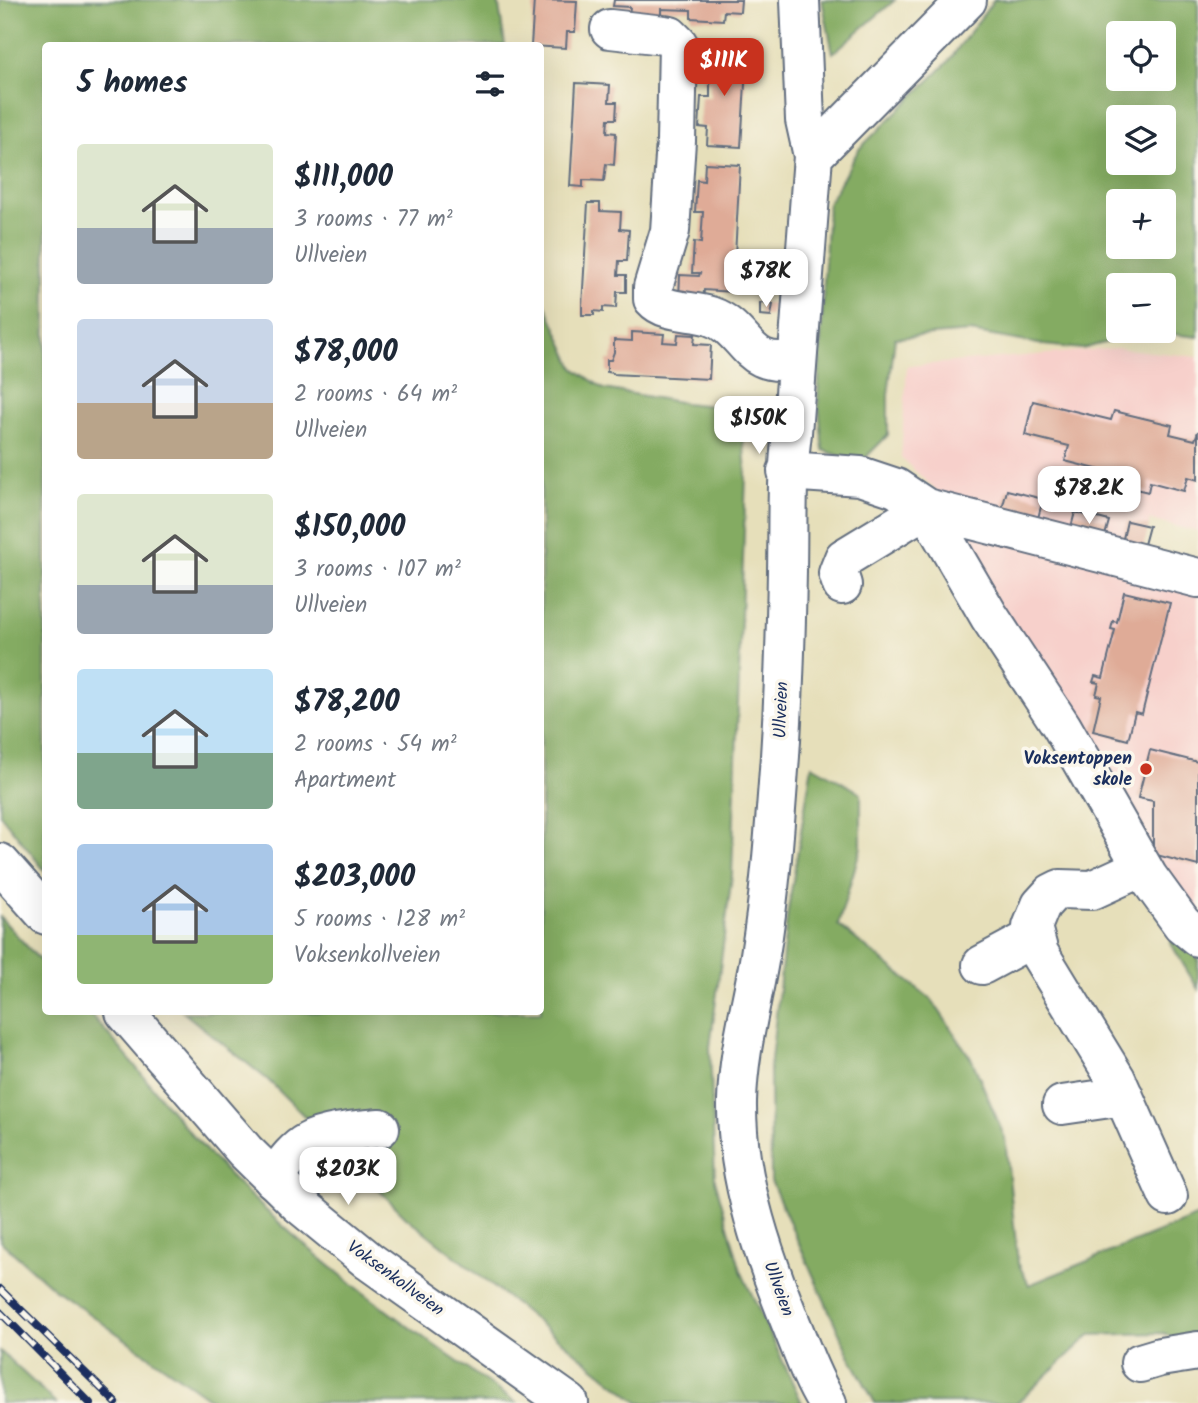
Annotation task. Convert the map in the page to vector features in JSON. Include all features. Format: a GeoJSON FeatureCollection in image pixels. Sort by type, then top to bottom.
{"type":"FeatureCollection","features":[{"type":"Feature","properties":{"kind":"street","name":"Ullveien"},"geometry":{"type":"LineString","coordinates":[[800,0],[806,120],[813,156],[787,471],[786,598],[776,815],[760,955],[739,1067],[737,1123],[750,1198],[775,1285],[816,1386],[827,1403]]}},
{"type":"Feature","properties":{"kind":"street"},"geometry":{"type":"LineString","coordinates":[[813,156],[967,0]]}},
{"type":"Feature","properties":{"kind":"street"},"geometry":{"type":"LineString","coordinates":[[610,29],[670,36],[678,44],[670,231],[653,287],[653,299],[664,307],[715,318],[726,324],[757,355],[766,360],[773,362],[797,359]]}},
{"type":"Feature","properties":{"kind":"street"},"geometry":{"type":"LineString","coordinates":[[787,471],[860,475],[896,488],[926,508],[1198,578]]}},
{"type":"Feature","properties":{"kind":"street"},"geometry":{"type":"LineString","coordinates":[[842,585],[838,573],[844,558],[926,508]]}},
{"type":"Feature","properties":{"kind":"street"},"geometry":{"type":"LineString","coordinates":[[926,508],[989,616],[1062,727],[1142,867],[1182,924],[1198,937]]}},
{"type":"Feature","properties":{"kind":"street"},"geometry":{"type":"LineString","coordinates":[[0,863],[42,910]]}},
{"type":"Feature","properties":{"kind":"street"},"geometry":{"type":"LineString","coordinates":[[1142,867],[1092,890],[1060,889],[1052,893],[1035,915],[1032,927],[1039,953],[1116,1079],[1168,1196]]}},
{"type":"Feature","properties":{"kind":"street"},"geometry":{"type":"LineString","coordinates":[[982,965],[1034,937]]}},
{"type":"Feature","properties":{"kind":"street","name":"Voksenkollveien"},"geometry":{"type":"LineString","coordinates":[[128,1015],[245,1151],[337,1237],[569,1403]]}},
{"type":"Feature","properties":{"kind":"street"},"geometry":{"type":"LineString","coordinates":[[1062,1105],[1124,1096]]}},
{"type":"Feature","properties":{"kind":"street"},"geometry":{"type":"LineString","coordinates":[[273,1179],[288,1158],[307,1142],[351,1131],[380,1128]]}},
{"type":"Feature","properties":{"kind":"street"},"geometry":{"type":"LineString","coordinates":[[1140,1363],[1198,1351]]}},
{"type":"Feature","properties":{"kind":"shaded area"},"geometry":{"type":"Polygon","coordinates":[[[1117,348],[1198,357],[1198,532],[1150,520],[1143,548],[948,501],[901,458],[907,366],[1117,348]]]}},
{"type":"Feature","properties":{"kind":"shaded area","name":"Voksentoppen skole"},"geometry":{"type":"Polygon","coordinates":[[[947,505],[1198,565],[1198,940],[1013,631],[947,505]]]}},
{"type":"Feature","properties":{"kind":"green space"},"geometry":{"type":"Polygon","coordinates":[[[0,0],[498,0],[505,42],[42,42],[42,867],[0,814],[0,0]]]}},
{"type":"Feature","properties":{"kind":"green space"},"geometry":{"type":"Polygon","coordinates":[[[822,0],[895,0],[833,53],[822,0]]]}},
{"type":"Feature","properties":{"kind":"green space"},"geometry":{"type":"Polygon","coordinates":[[[994,0],[1198,0],[1198,337],[1176,334],[1176,273],[1106,273],[1106,342],[1082,349],[970,332],[895,338],[888,395],[888,435],[860,463],[823,450],[818,396],[828,204],[859,149],[947,63],[994,0]]]}},
{"type":"Feature","properties":{"kind":"green space"},"geometry":{"type":"Polygon","coordinates":[[[544,302],[574,368],[604,389],[685,403],[741,409],[746,474],[732,875],[710,1047],[715,1180],[741,1271],[802,1403],[639,1403],[406,1217],[268,1080],[187,1015],[544,1015],[544,302]]]}},
{"type":"Feature","properties":{"kind":"green space"},"geometry":{"type":"Polygon","coordinates":[[[812,765],[861,793],[861,847],[838,925],[932,1000],[972,1060],[1005,1138],[1018,1263],[1029,1285],[1198,1216],[1198,1351],[1164,1333],[1090,1335],[1017,1403],[875,1403],[848,1353],[771,1181],[770,1068],[788,910],[812,765]]]}},
{"type":"Feature","properties":{"kind":"green space"},"geometry":{"type":"Polygon","coordinates":[[[0,917],[42,963],[42,1015],[91,1015],[212,1157],[282,1226],[397,1318],[517,1403],[216,1403],[54,1289],[0,1241],[0,917]]]}},
{"type":"Feature","properties":{"kind":"green space"},"geometry":{"type":"Polygon","coordinates":[[[1181,934],[1198,940],[1198,989],[1170,942],[1181,934]]]}},
{"type":"Feature","properties":{"kind":"green space"},"geometry":{"type":"Polygon","coordinates":[[[0,1351],[56,1403],[0,1403],[0,1351]]]}},
{"type":"Feature","properties":{"kind":"building"},"geometry":{"type":"Polygon","coordinates":[[[534,0],[577,1],[575,32],[567,32],[566,48],[544,47],[544,42],[531,42],[534,0]]]}},
{"type":"Feature","properties":{"kind":"building"},"geometry":{"type":"Polygon","coordinates":[[[614,0],[741,0],[740,12],[724,11],[723,20],[691,18],[691,10],[661,9],[661,16],[629,15],[630,7],[613,6],[614,0]]]}},
{"type":"Feature","properties":{"kind":"building"},"geometry":{"type":"Polygon","coordinates":[[[712,50],[747,52],[741,147],[707,145],[708,128],[699,127],[701,97],[710,97],[710,82],[702,82],[703,66],[711,67],[712,50]]]}},
{"type":"Feature","properties":{"kind":"building"},"geometry":{"type":"Polygon","coordinates":[[[576,83],[610,85],[609,102],[617,102],[616,119],[608,119],[607,132],[616,133],[614,165],[606,164],[604,181],[583,180],[583,187],[570,186],[576,83]]]}},
{"type":"Feature","properties":{"kind":"building"},"geometry":{"type":"Polygon","coordinates":[[[705,163],[740,165],[733,292],[704,290],[703,301],[679,299],[680,275],[699,276],[700,273],[692,273],[694,242],[701,243],[703,212],[695,212],[697,180],[704,181],[705,163]]]}},
{"type":"Feature","properties":{"kind":"building"},"geometry":{"type":"Polygon","coordinates":[[[588,203],[600,203],[600,211],[621,212],[620,229],[629,230],[627,261],[619,261],[618,275],[626,275],[626,292],[617,292],[616,308],[603,307],[603,312],[594,311],[594,315],[582,315],[582,306],[588,203]]]}},
{"type":"Feature","properties":{"kind":"building"},"geometry":{"type":"Polygon","coordinates":[[[760,303],[773,304],[771,316],[760,315],[760,303]]]}},
{"type":"Feature","properties":{"kind":"building"},"geometry":{"type":"Polygon","coordinates":[[[632,332],[664,334],[663,342],[677,343],[678,334],[695,335],[694,344],[711,345],[709,379],[607,372],[607,360],[611,360],[614,352],[614,340],[632,341],[632,332]]]}},
{"type":"Feature","properties":{"kind":"building"},"geometry":{"type":"Polygon","coordinates":[[[1033,401],[1111,420],[1114,411],[1172,425],[1170,434],[1195,440],[1198,431],[1198,480],[1188,477],[1184,491],[1150,482],[1148,492],[1125,486],[1126,482],[1098,476],[1100,470],[1065,461],[1069,446],[1025,435],[1033,401]]]}},
{"type":"Feature","properties":{"kind":"building"},"geometry":{"type":"Polygon","coordinates":[[[1007,490],[1043,499],[1037,522],[1001,513],[1007,490]]]}},
{"type":"Feature","properties":{"kind":"building"},"geometry":{"type":"Polygon","coordinates":[[[1075,512],[1109,521],[1104,539],[1070,531],[1075,512]]]}},
{"type":"Feature","properties":{"kind":"building"},"geometry":{"type":"Polygon","coordinates":[[[1127,521],[1149,526],[1143,548],[1122,543],[1127,521]]]}},
{"type":"Feature","properties":{"kind":"building"},"geometry":{"type":"Polygon","coordinates":[[[1124,592],[1170,603],[1142,714],[1135,712],[1128,740],[1093,731],[1101,696],[1096,695],[1099,683],[1093,682],[1095,676],[1103,678],[1115,630],[1111,629],[1113,621],[1117,622],[1124,592]]]}},
{"type":"Feature","properties":{"kind":"building"},"geometry":{"type":"Polygon","coordinates":[[[1150,750],[1198,762],[1198,866],[1153,854],[1153,801],[1138,798],[1150,750]]]}},
{"type":"Feature","properties":{"kind":"railway"},"geometry":{"type":"LineString","coordinates":[[0,1289],[116,1403]]}},
{"type":"Feature","properties":{"kind":"railway"},"geometry":{"type":"LineString","coordinates":[[0,1312],[90,1403]]}},
{"type":"Feature","properties":{"kind":"place","name":"Voksentoppen skole"},"geometry":{"type":"Point","coordinates":[1146,769]}}]}
